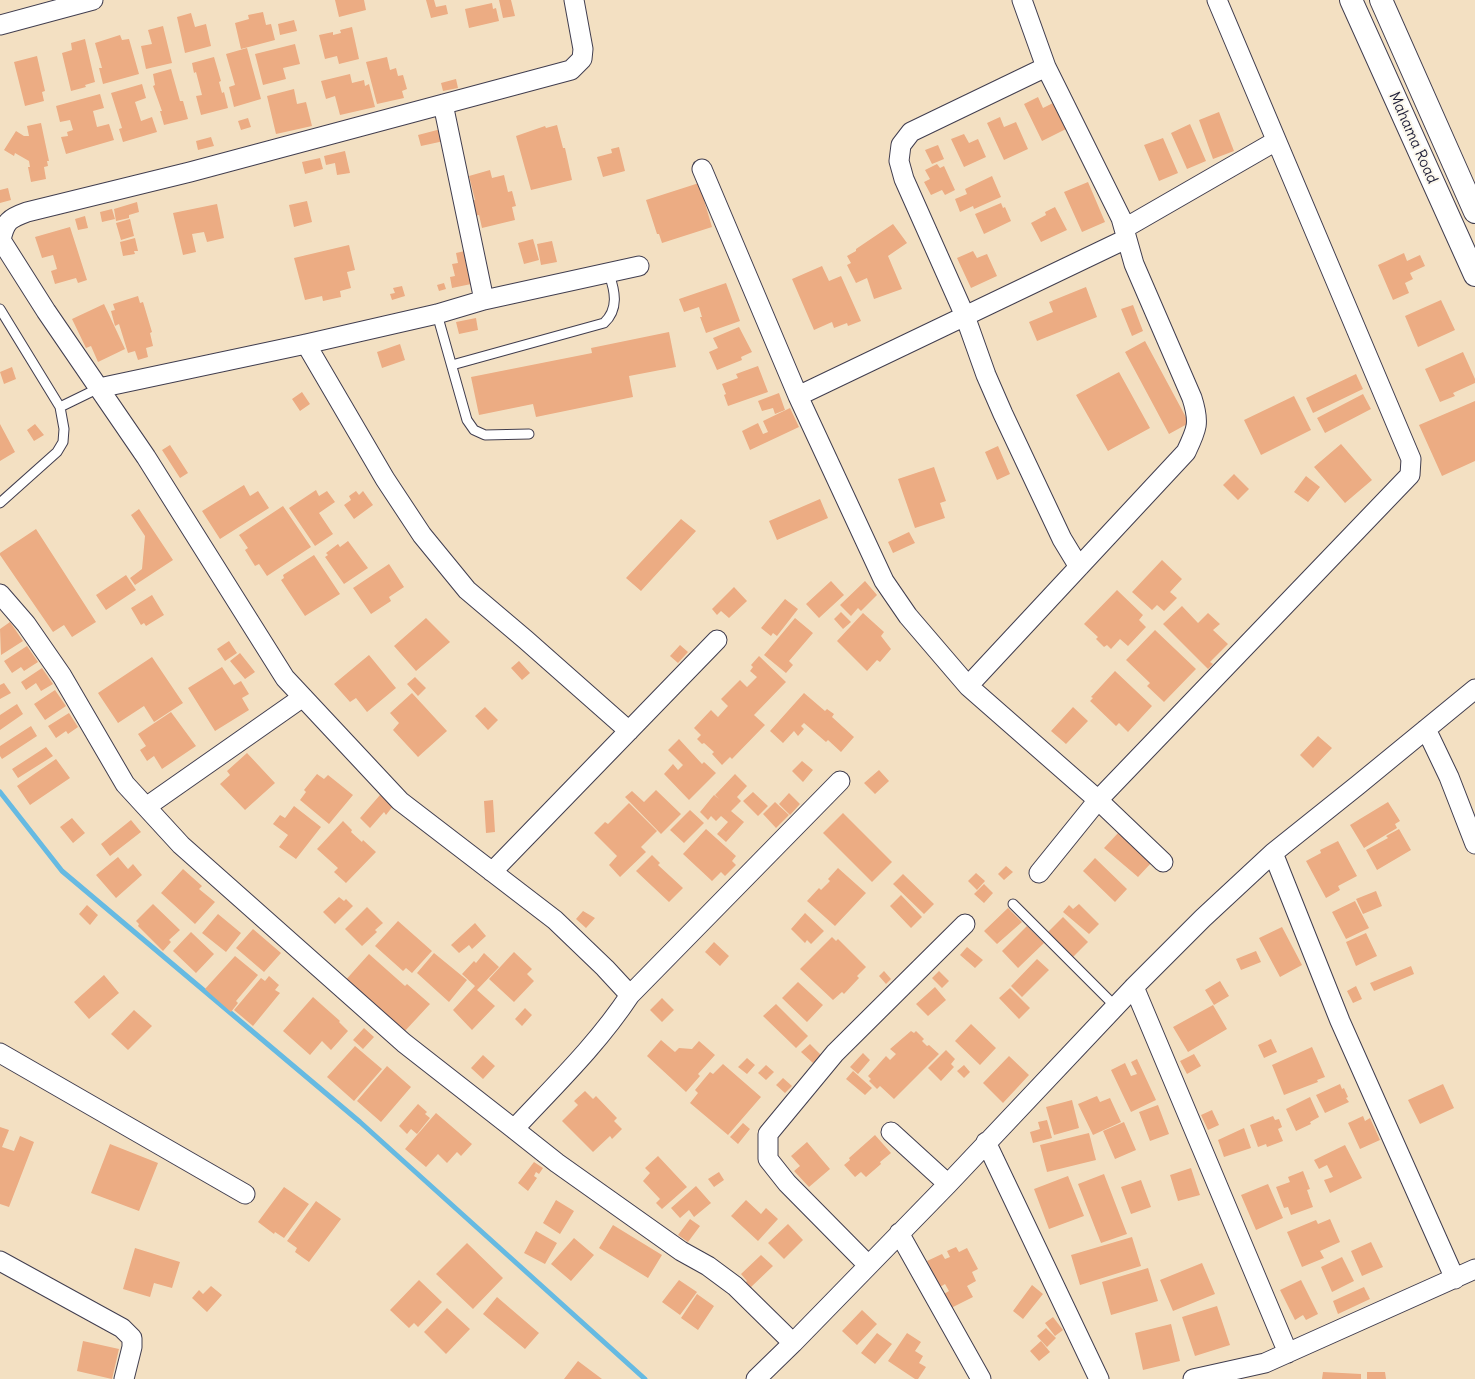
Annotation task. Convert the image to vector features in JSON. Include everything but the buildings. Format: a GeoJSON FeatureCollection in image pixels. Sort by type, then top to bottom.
{"type":"FeatureCollection","features":[{"type":"Feature","properties":{"kind":"street"},"geometry":{"type":"LineString","coordinates":[[0,25],[93,0]]}},
{"type":"Feature","properties":{"kind":"street"},"geometry":{"type":"LineString","coordinates":[[574,0],[583,49],[582,60],[571,70],[190,172],[27,212],[14,217],[4,226],[1,240],[46,311],[146,457],[285,678],[400,801],[555,920],[630,995]]}},
{"type":"Feature","properties":{"kind":"street"},"geometry":{"type":"LineString","coordinates":[[968,686],[1186,452],[1197,428],[1197,413],[1192,398],[1134,264],[1126,233],[1046,67],[1022,0]]}},
{"type":"Feature","properties":{"kind":"street"},"geometry":{"type":"LineString","coordinates":[[1039,873],[1098,800],[1410,476],[1410,459],[1217,0]]}},
{"type":"Feature","properties":{"kind":"street","name":"Mahama Road"},"geometry":{"type":"LineString","coordinates":[[1351,0],[1475,275]]}},
{"type":"Feature","properties":{"kind":"street","name":"Mahama Road"},"geometry":{"type":"LineString","coordinates":[[1381,0],[1475,212]]}},
{"type":"Feature","properties":{"kind":"street"},"geometry":{"type":"LineString","coordinates":[[1046,67],[911,132],[901,145],[899,161],[904,179],[966,316],[986,375],[1003,414],[1062,539],[1079,567]]}},
{"type":"Feature","properties":{"kind":"street"},"geometry":{"type":"LineString","coordinates":[[443,104],[484,300]]}},
{"type":"Feature","properties":{"kind":"street"},"geometry":{"type":"LineString","coordinates":[[798,396],[966,316],[1126,233],[1276,141]]}},
{"type":"Feature","properties":{"kind":"street"},"geometry":{"type":"LineString","coordinates":[[702,169],[798,396],[884,581],[908,616],[968,686],[1098,800],[1163,862]]}},
{"type":"Feature","properties":{"kind":"street"},"geometry":{"type":"LineString","coordinates":[[98,388],[306,344],[437,314],[484,300],[640,266]]}},
{"type":"Feature","properties":{"kind":"street"},"geometry":{"type":"LineString","coordinates":[[306,344],[385,479],[422,535],[467,590],[628,731]]}},
{"type":"Feature","properties":{"kind":"street"},"geometry":{"type":"LineString","coordinates":[[0,594],[26,624],[62,676],[126,784],[181,845],[404,1043],[557,1163],[681,1251],[708,1266],[735,1286],[793,1343]]}},
{"type":"Feature","properties":{"kind":"street"},"geometry":{"type":"LineString","coordinates":[[492,872],[717,640]]}},
{"type":"Feature","properties":{"kind":"street"},"geometry":{"type":"LineString","coordinates":[[756,1379],[948,1184],[1134,987],[1274,853],[1475,690]]}},
{"type":"Feature","properties":{"kind":"street"},"geometry":{"type":"LineString","coordinates":[[146,807],[303,697]]}},
{"type":"Feature","properties":{"kind":"street"},"geometry":{"type":"LineString","coordinates":[[1426,729],[1449,776],[1475,844]]}},
{"type":"Feature","properties":{"kind":"street"},"geometry":{"type":"LineString","coordinates":[[514,1129],[583,1056],[614,1020],[630,995],[840,781]]}},
{"type":"Feature","properties":{"kind":"street"},"geometry":{"type":"LineString","coordinates":[[1274,853],[1340,1021],[1455,1279]]}},
{"type":"Feature","properties":{"kind":"street"},"geometry":{"type":"LineString","coordinates":[[868,1265],[788,1183],[768,1159],[768,1134],[835,1054],[966,924]]}},
{"type":"Feature","properties":{"kind":"street"},"geometry":{"type":"LineString","coordinates":[[1134,987],[1288,1353]]}},
{"type":"Feature","properties":{"kind":"street"},"geometry":{"type":"LineString","coordinates":[[0,1053],[245,1194]]}},
{"type":"Feature","properties":{"kind":"street"},"geometry":{"type":"LineString","coordinates":[[892,1132],[948,1184]]}},
{"type":"Feature","properties":{"kind":"street"},"geometry":{"type":"LineString","coordinates":[[986,1142],[1099,1379]]}},
{"type":"Feature","properties":{"kind":"street"},"geometry":{"type":"LineString","coordinates":[[899,1233],[981,1379]]}},
{"type":"Feature","properties":{"kind":"street"},"geometry":{"type":"LineString","coordinates":[[0,1261],[111,1322],[127,1333],[132,1338],[132,1347],[124,1379]]}},
{"type":"Feature","properties":{"kind":"street"},"geometry":{"type":"LineString","coordinates":[[1193,1379],[1265,1363],[1475,1269]]}},
{"type":"Feature","properties":{"kind":"lane"},"geometry":{"type":"LineString","coordinates":[[452,365],[604,323],[611,317],[614,307],[614,290],[609,274]]}},
{"type":"Feature","properties":{"kind":"lane"},"geometry":{"type":"LineString","coordinates":[[0,309],[60,407],[64,429],[63,442],[57,452],[0,503]]}},
{"type":"Feature","properties":{"kind":"lane"},"geometry":{"type":"LineString","coordinates":[[437,314],[467,420],[474,430],[485,435],[529,434]]}},
{"type":"Feature","properties":{"kind":"lane"},"geometry":{"type":"LineString","coordinates":[[60,407],[98,388]]}},
{"type":"Feature","properties":{"kind":"lane"},"geometry":{"type":"LineString","coordinates":[[1013,904],[1115,1006]]}},
{"type":"Feature","properties":{"kind":"waterway"},"geometry":{"type":"LineString","coordinates":[[0,792],[62,871],[360,1122],[645,1379]]}}]}
